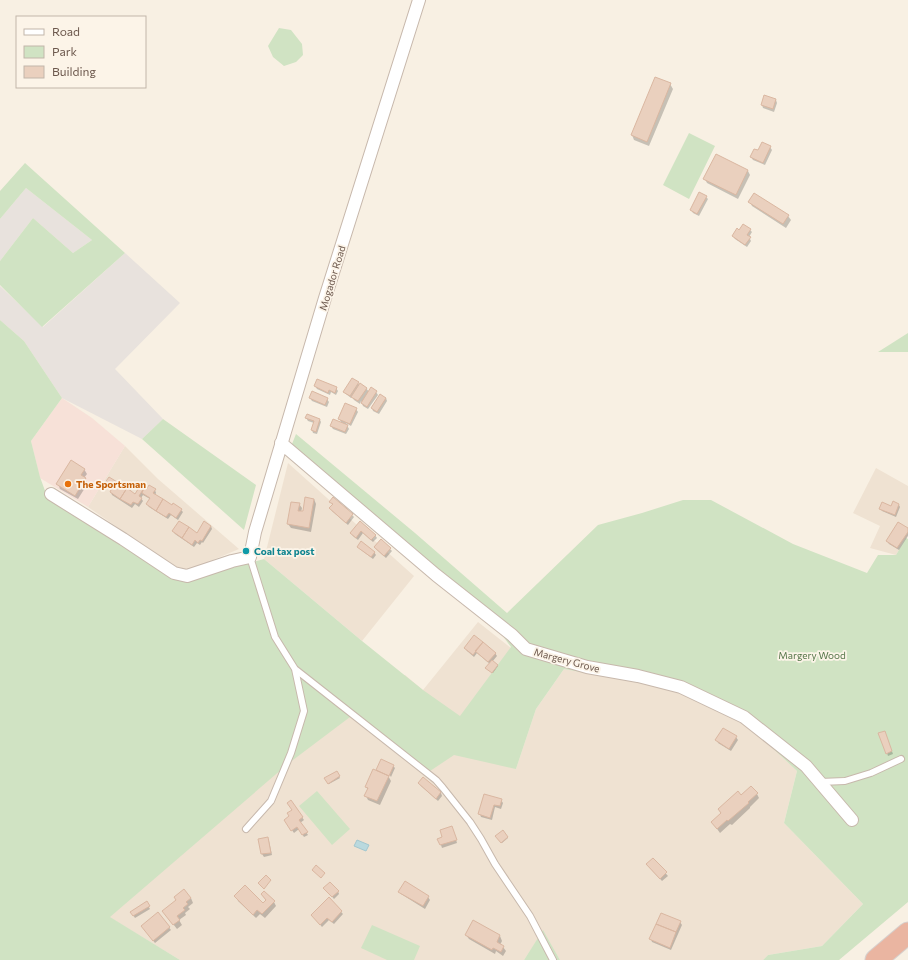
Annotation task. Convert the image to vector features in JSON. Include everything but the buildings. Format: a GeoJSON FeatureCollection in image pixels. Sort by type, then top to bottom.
{"type":"FeatureCollection","features":[{"type":"Feature","properties":{"kind":"highway"},"geometry":{"type":"LineString","coordinates":[[876,960],[908,933]]}},
{"type":"Feature","properties":{"kind":"street","name":"Mogador Road"},"geometry":{"type":"LineString","coordinates":[[250,557],[255,532],[281,443],[419,0]]}},
{"type":"Feature","properties":{"kind":"street","name":"Margery Grove"},"geometry":{"type":"LineString","coordinates":[[281,443],[436,575],[512,635],[526,649],[587,667],[638,676],[681,687],[744,717],[806,766],[852,820]]}},
{"type":"Feature","properties":{"kind":"street"},"geometry":{"type":"LineString","coordinates":[[51,494],[174,573],[187,576],[232,561],[250,557]]}},
{"type":"Feature","properties":{"kind":"lane"},"geometry":{"type":"LineString","coordinates":[[250,557],[275,637],[295,669],[436,780],[470,822],[530,916],[553,960]]}},
{"type":"Feature","properties":{"kind":"lane"},"geometry":{"type":"LineString","coordinates":[[246,829],[271,801],[291,753],[304,711],[295,669]]}},
{"type":"Feature","properties":{"kind":"lane"},"geometry":{"type":"LineString","coordinates":[[820,782],[845,781],[871,773],[901,760]]}},
{"type":"Feature","properties":{"kind":"shaded area"},"geometry":{"type":"Polygon","coordinates":[[[26,188],[92,240],[73,253],[33,218],[0,261],[0,219],[26,188]]]}},
{"type":"Feature","properties":{"kind":"shaded area"},"geometry":{"type":"Polygon","coordinates":[[[125,253],[180,303],[115,369],[163,419],[142,439],[62,398],[24,341],[0,320],[0,286],[43,327],[125,253]]]}},
{"type":"Feature","properties":{"kind":"shaded area"},"geometry":{"type":"Polygon","coordinates":[[[62,398],[92,418],[125,446],[88,507],[40,478],[31,441],[62,398]]]}},
{"type":"Feature","properties":{"kind":"shaded area"},"geometry":{"type":"Polygon","coordinates":[[[125,446],[158,479],[239,549],[189,570],[175,567],[88,507],[125,446]]]}},
{"type":"Feature","properties":{"kind":"shaded area"},"geometry":{"type":"Polygon","coordinates":[[[288,463],[414,576],[362,641],[264,559],[288,463]]]}},
{"type":"Feature","properties":{"kind":"shaded area"},"geometry":{"type":"Polygon","coordinates":[[[876,468],[908,486],[908,535],[896,555],[870,548],[880,526],[853,513],[876,468]]]}},
{"type":"Feature","properties":{"kind":"shaded area"},"geometry":{"type":"Polygon","coordinates":[[[478,622],[511,648],[516,769],[536,709],[564,669],[673,689],[749,726],[797,771],[784,823],[863,904],[822,946],[768,955],[763,960],[560,960],[543,931],[524,960],[180,960],[109,917],[302,718],[405,675],[423,690],[478,622]]]}},
{"type":"Feature","properties":{"kind":"green space"},"geometry":{"type":"Polygon","coordinates":[[[279,28],[291,30],[302,44],[303,55],[296,62],[284,66],[273,57],[268,46],[279,28]]]}},
{"type":"Feature","properties":{"kind":"green space"},"geometry":{"type":"Polygon","coordinates":[[[689,133],[715,146],[689,199],[663,185],[689,133]]]}},
{"type":"Feature","properties":{"kind":"green space"},"geometry":{"type":"Polygon","coordinates":[[[25,163],[125,253],[42,327],[0,285],[0,261],[33,218],[73,253],[92,240],[26,188],[0,219],[0,191],[25,163]]]}},
{"type":"Feature","properties":{"kind":"green space","name":"Margery Wood"},"geometry":{"type":"Polygon","coordinates":[[[0,320],[24,341],[62,398],[31,441],[40,477],[48,499],[184,581],[264,559],[423,690],[460,716],[511,647],[494,624],[292,444],[296,434],[415,533],[507,613],[598,525],[683,500],[711,500],[793,544],[867,573],[878,555],[896,555],[906,538],[908,539],[908,902],[839,960],[763,960],[768,955],[822,946],[863,904],[784,823],[797,771],[749,726],[673,689],[564,669],[536,709],[516,769],[454,755],[427,773],[354,714],[289,763],[110,917],[180,960],[0,960],[0,320]]]}},
{"type":"Feature","properties":{"kind":"green space"},"geometry":{"type":"Polygon","coordinates":[[[908,333],[908,352],[878,352],[908,333]]]}},
{"type":"Feature","properties":{"kind":"green space"},"geometry":{"type":"Polygon","coordinates":[[[163,419],[256,485],[244,530],[142,439],[163,419]]]}},
{"type":"Feature","properties":{"kind":"green space"},"geometry":{"type":"Polygon","coordinates":[[[317,791],[350,829],[332,845],[299,806],[317,791]]]}},
{"type":"Feature","properties":{"kind":"green space"},"geometry":{"type":"Polygon","coordinates":[[[372,925],[420,946],[414,960],[387,960],[361,948],[372,925]]]}},
{"type":"Feature","properties":{"kind":"green space"},"geometry":{"type":"Polygon","coordinates":[[[543,930],[560,960],[524,960],[543,930]]]}},
{"type":"Feature","properties":{"kind":"water"},"geometry":{"type":"Polygon","coordinates":[[[357,840],[369,845],[366,851],[354,846],[357,840]]]}},
{"type":"Feature","properties":{"kind":"place","name":"The Sportsman"},"geometry":{"type":"Point","coordinates":[68,484]}},
{"type":"Feature","properties":{"kind":"place","name":"Coal tax post"},"geometry":{"type":"Point","coordinates":[246,551]}}]}
